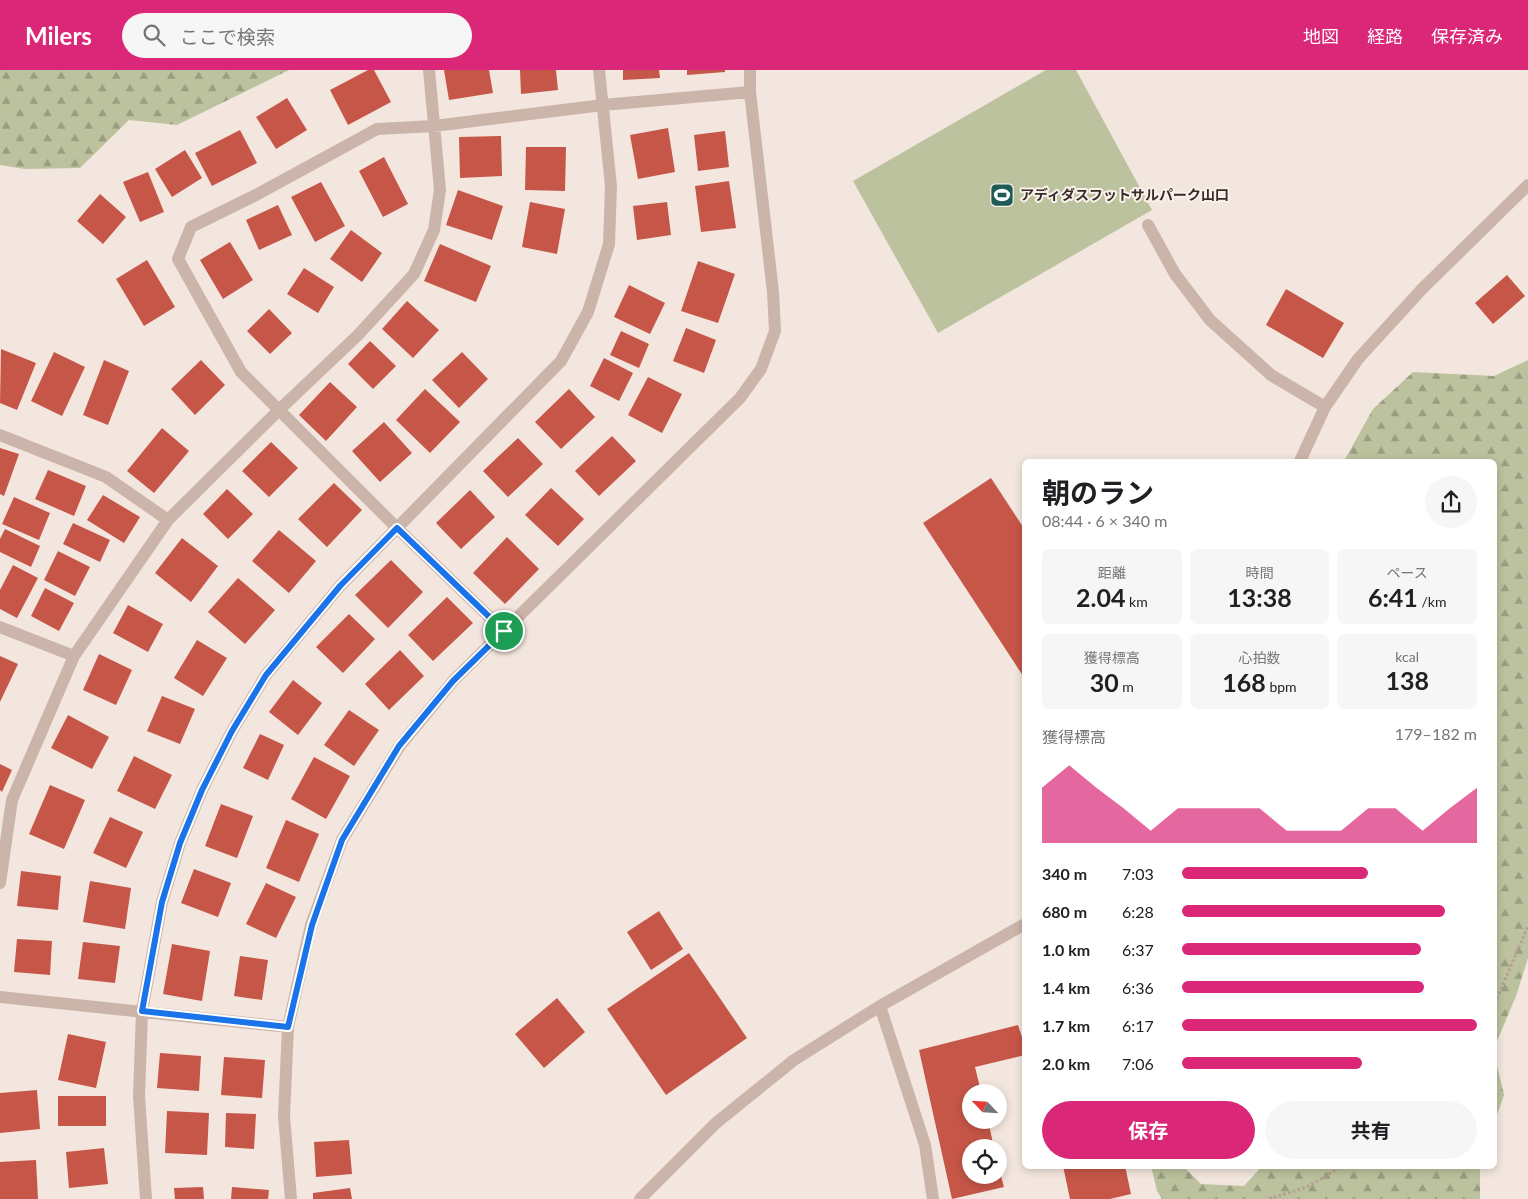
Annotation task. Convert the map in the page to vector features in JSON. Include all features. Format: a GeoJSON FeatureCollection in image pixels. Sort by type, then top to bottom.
{"type":"FeatureCollection","features":[{"type":"Feature","properties":{"kind":"street"},"geometry":{"type":"LineString","coordinates":[[0,883],[12,800],[74,656],[168,520],[278,410],[358,335],[414,274],[434,230],[440,190],[429,70]]}},
{"type":"Feature","properties":{"kind":"street"},"geometry":{"type":"LineString","coordinates":[[146,1199],[139,1096],[142,1011],[162,902],[180,843],[202,790],[232,731],[266,675],[340,586],[562,361],[588,312],[609,244],[611,186],[599,70]]}},
{"type":"Feature","properties":{"kind":"street"},"geometry":{"type":"LineString","coordinates":[[291,1199],[284,1116],[288,1027],[312,925],[342,840],[399,746],[453,681],[740,398],[761,369],[775,331],[773,292],[750,92],[750,70]]}},
{"type":"Feature","properties":{"kind":"street"},"geometry":{"type":"LineString","coordinates":[[504,631],[397,528],[241,372],[178,259],[191,227],[256,195],[377,129],[434,126],[603,105],[750,92]]}},
{"type":"Feature","properties":{"kind":"street"},"geometry":{"type":"LineString","coordinates":[[1301,459],[1325,407],[1358,359],[1422,289],[1528,185]]}},
{"type":"Feature","properties":{"kind":"street"},"geometry":{"type":"LineString","coordinates":[[1148,225],[1175,274],[1210,320],[1271,375],[1325,407]]}},
{"type":"Feature","properties":{"kind":"street"},"geometry":{"type":"LineString","coordinates":[[0,435],[106,478],[168,520]]}},
{"type":"Feature","properties":{"kind":"street"},"geometry":{"type":"LineString","coordinates":[[0,626],[74,656]]}},
{"type":"Feature","properties":{"kind":"street"},"geometry":{"type":"LineString","coordinates":[[640,1199],[716,1122],[794,1060],[880,1006],[1022,926]]}},
{"type":"Feature","properties":{"kind":"street"},"geometry":{"type":"LineString","coordinates":[[0,997],[288,1027]]}},
{"type":"Feature","properties":{"kind":"street"},"geometry":{"type":"LineString","coordinates":[[880,1006],[925,1145],[933,1199]]}},
{"type":"Feature","properties":{"kind":"path"},"geometry":{"type":"LineString","coordinates":[[1497,998],[1528,926]]}},
{"type":"Feature","properties":{"kind":"path"},"geometry":{"type":"LineString","coordinates":[[1269,1199],[1307,1187],[1338,1169]]}},
{"type":"Feature","properties":{"kind":"green space"},"geometry":{"type":"Polygon","coordinates":[[[0,70],[289,70],[177,125],[129,120],[80,168],[25,169],[0,165],[0,70]]]}},
{"type":"Feature","properties":{"kind":"green space","name":"アディダスフットサルパーク山口"},"geometry":{"type":"Polygon","coordinates":[[[1046,70],[1076,70],[1152,210],[938,333],[853,181],[1046,70]]]}},
{"type":"Feature","properties":{"kind":"green space"},"geometry":{"type":"Polygon","coordinates":[[[1528,360],[1528,958],[1516,996],[1497,1041],[1497,459],[1345,459],[1373,409],[1413,372],[1494,376],[1528,360]]]}},
{"type":"Feature","properties":{"kind":"green space"},"geometry":{"type":"Polygon","coordinates":[[[1497,1065],[1504,1095],[1497,1114],[1497,1065]]]}},
{"type":"Feature","properties":{"kind":"green space"},"geometry":{"type":"Polygon","coordinates":[[[1152,1169],[1186,1169],[1201,1184],[1244,1186],[1259,1169],[1480,1169],[1480,1199],[1162,1199],[1157,1191],[1152,1169]]]}},
{"type":"Feature","properties":{"kind":"building"},"geometry":{"type":"Polygon","coordinates":[[[368,70],[374,70],[391,102],[348,125],[330,90],[368,70]]]}},
{"type":"Feature","properties":{"kind":"building"},"geometry":{"type":"Polygon","coordinates":[[[444,70],[489,70],[493,93],[449,100],[444,70]]]}},
{"type":"Feature","properties":{"kind":"building"},"geometry":{"type":"Polygon","coordinates":[[[520,70],[556,70],[558,90],[521,94],[520,70]]]}},
{"type":"Feature","properties":{"kind":"building"},"geometry":{"type":"Polygon","coordinates":[[[623,70],[659,70],[660,78],[623,80],[623,70]]]}},
{"type":"Feature","properties":{"kind":"building"},"geometry":{"type":"Polygon","coordinates":[[[687,70],[725,70],[725,72],[687,75],[687,70]]]}},
{"type":"Feature","properties":{"kind":"building"},"geometry":{"type":"Polygon","coordinates":[[[287,98],[307,130],[276,149],[256,117],[287,98]]]}},
{"type":"Feature","properties":{"kind":"building"},"geometry":{"type":"Polygon","coordinates":[[[668,128],[675,172],[638,179],[630,135],[668,128]]]}},
{"type":"Feature","properties":{"kind":"building"},"geometry":{"type":"Polygon","coordinates":[[[240,130],[257,163],[212,186],[195,153],[240,130]]]}},
{"type":"Feature","properties":{"kind":"building"},"geometry":{"type":"Polygon","coordinates":[[[725,131],[729,167],[698,171],[694,135],[725,131]]]}},
{"type":"Feature","properties":{"kind":"building"},"geometry":{"type":"Polygon","coordinates":[[[501,136],[502,176],[460,178],[459,137],[501,136]]]}},
{"type":"Feature","properties":{"kind":"building"},"geometry":{"type":"Polygon","coordinates":[[[526,147],[566,147],[565,191],[525,190],[526,147]]]}},
{"type":"Feature","properties":{"kind":"building"},"geometry":{"type":"Polygon","coordinates":[[[185,150],[202,178],[172,197],[155,169],[185,150]]]}},
{"type":"Feature","properties":{"kind":"building"},"geometry":{"type":"Polygon","coordinates":[[[384,157],[408,204],[383,217],[359,171],[384,157]]]}},
{"type":"Feature","properties":{"kind":"building"},"geometry":{"type":"Polygon","coordinates":[[[148,172],[164,212],[140,222],[123,182],[148,172]]]}},
{"type":"Feature","properties":{"kind":"building"},"geometry":{"type":"Polygon","coordinates":[[[729,181],[736,228],[701,232],[695,186],[729,181]]]}},
{"type":"Feature","properties":{"kind":"building"},"geometry":{"type":"Polygon","coordinates":[[[321,182],[345,226],[315,242],[291,197],[321,182]]]}},
{"type":"Feature","properties":{"kind":"building"},"geometry":{"type":"Polygon","coordinates":[[[458,190],[503,206],[492,240],[446,225],[458,190]]]}},
{"type":"Feature","properties":{"kind":"building"},"geometry":{"type":"Polygon","coordinates":[[[100,194],[126,217],[103,244],[77,221],[100,194]]]}},
{"type":"Feature","properties":{"kind":"building"},"geometry":{"type":"Polygon","coordinates":[[[530,202],[565,209],[557,254],[522,247],[530,202]]]}},
{"type":"Feature","properties":{"kind":"building"},"geometry":{"type":"Polygon","coordinates":[[[667,202],[671,235],[637,240],[633,206],[667,202]]]}},
{"type":"Feature","properties":{"kind":"building"},"geometry":{"type":"Polygon","coordinates":[[[278,205],[292,235],[259,250],[246,220],[278,205]]]}},
{"type":"Feature","properties":{"kind":"building"},"geometry":{"type":"Polygon","coordinates":[[[351,230],[382,253],[362,282],[330,259],[351,230]]]}},
{"type":"Feature","properties":{"kind":"building"},"geometry":{"type":"Polygon","coordinates":[[[230,242],[253,280],[223,299],[200,260],[230,242]]]}},
{"type":"Feature","properties":{"kind":"building"},"geometry":{"type":"Polygon","coordinates":[[[440,244],[491,266],[476,302],[424,281],[440,244]]]}},
{"type":"Feature","properties":{"kind":"building"},"geometry":{"type":"Polygon","coordinates":[[[147,260],[175,307],[144,326],[116,279],[147,260]]]}},
{"type":"Feature","properties":{"kind":"building"},"geometry":{"type":"Polygon","coordinates":[[[698,261],[735,274],[718,323],[681,311],[698,261]]]}},
{"type":"Feature","properties":{"kind":"building"},"geometry":{"type":"Polygon","coordinates":[[[304,268],[334,287],[318,313],[287,294],[304,268]]]}},
{"type":"Feature","properties":{"kind":"building"},"geometry":{"type":"Polygon","coordinates":[[[1507,275],[1525,296],[1493,324],[1475,303],[1507,275]]]}},
{"type":"Feature","properties":{"kind":"building"},"geometry":{"type":"Polygon","coordinates":[[[629,285],[665,303],[650,334],[614,317],[629,285]]]}},
{"type":"Feature","properties":{"kind":"building"},"geometry":{"type":"Polygon","coordinates":[[[1286,289],[1344,323],[1323,358],[1266,325],[1286,289]]]}},
{"type":"Feature","properties":{"kind":"building"},"geometry":{"type":"Polygon","coordinates":[[[407,301],[439,330],[413,358],[382,329],[407,301]]]}},
{"type":"Feature","properties":{"kind":"building"},"geometry":{"type":"Polygon","coordinates":[[[269,309],[292,333],[270,354],[247,331],[269,309]]]}},
{"type":"Feature","properties":{"kind":"building"},"geometry":{"type":"Polygon","coordinates":[[[686,328],[716,340],[704,373],[673,361],[686,328]]]}},
{"type":"Feature","properties":{"kind":"building"},"geometry":{"type":"Polygon","coordinates":[[[621,331],[649,344],[639,368],[610,355],[621,331]]]}},
{"type":"Feature","properties":{"kind":"building"},"geometry":{"type":"Polygon","coordinates":[[[370,341],[396,366],[373,389],[348,364],[370,341]]]}},
{"type":"Feature","properties":{"kind":"building"},"geometry":{"type":"Polygon","coordinates":[[[1,349],[36,363],[17,410],[0,403],[1,349]]]}},
{"type":"Feature","properties":{"kind":"building"},"geometry":{"type":"Polygon","coordinates":[[[54,352],[85,367],[62,416],[31,401],[54,352]]]}},
{"type":"Feature","properties":{"kind":"building"},"geometry":{"type":"Polygon","coordinates":[[[462,352],[488,379],[459,408],[432,380],[462,352]]]}},
{"type":"Feature","properties":{"kind":"building"},"geometry":{"type":"Polygon","coordinates":[[[604,358],[633,373],[619,401],[590,386],[604,358]]]}},
{"type":"Feature","properties":{"kind":"building"},"geometry":{"type":"Polygon","coordinates":[[[104,360],[129,371],[108,425],[83,415],[104,360]]]}},
{"type":"Feature","properties":{"kind":"building"},"geometry":{"type":"Polygon","coordinates":[[[201,360],[225,385],[195,415],[171,389],[201,360]]]}},
{"type":"Feature","properties":{"kind":"building"},"geometry":{"type":"Polygon","coordinates":[[[648,377],[682,394],[662,433],[628,415],[648,377]]]}},
{"type":"Feature","properties":{"kind":"building"},"geometry":{"type":"Polygon","coordinates":[[[330,382],[357,407],[326,441],[299,415],[330,382]]]}},
{"type":"Feature","properties":{"kind":"building"},"geometry":{"type":"Polygon","coordinates":[[[425,389],[460,422],[430,453],[396,420],[425,389]]]}},
{"type":"Feature","properties":{"kind":"building"},"geometry":{"type":"Polygon","coordinates":[[[569,389],[595,417],[561,449],[535,422],[569,389]]]}},
{"type":"Feature","properties":{"kind":"building"},"geometry":{"type":"Polygon","coordinates":[[[384,422],[412,453],[380,482],[352,451],[384,422]]]}},
{"type":"Feature","properties":{"kind":"building"},"geometry":{"type":"Polygon","coordinates":[[[162,428],[189,451],[154,493],[127,471],[162,428]]]}},
{"type":"Feature","properties":{"kind":"building"},"geometry":{"type":"Polygon","coordinates":[[[612,436],[636,461],[599,496],[575,471],[612,436]]]}},
{"type":"Feature","properties":{"kind":"building"},"geometry":{"type":"Polygon","coordinates":[[[518,438],[543,464],[508,497],[483,471],[518,438]]]}},
{"type":"Feature","properties":{"kind":"building"},"geometry":{"type":"Polygon","coordinates":[[[271,442],[298,468],[269,497],[242,471],[271,442]]]}},
{"type":"Feature","properties":{"kind":"building"},"geometry":{"type":"Polygon","coordinates":[[[0,448],[19,454],[4,496],[0,494],[0,448]]]}},
{"type":"Feature","properties":{"kind":"building"},"geometry":{"type":"Polygon","coordinates":[[[48,470],[86,486],[74,516],[35,499],[48,470]]]}},
{"type":"Feature","properties":{"kind":"building"},"geometry":{"type":"Polygon","coordinates":[[[991,478],[1022,525],[1022,674],[923,523],[991,478]]]}},
{"type":"Feature","properties":{"kind":"building"},"geometry":{"type":"Polygon","coordinates":[[[334,483],[362,510],[327,547],[298,519],[334,483]]]}},
{"type":"Feature","properties":{"kind":"building"},"geometry":{"type":"Polygon","coordinates":[[[551,488],[584,519],[558,546],[525,515],[551,488]]]}},
{"type":"Feature","properties":{"kind":"building"},"geometry":{"type":"Polygon","coordinates":[[[227,489],[253,514],[228,539],[203,514],[227,489]]]}},
{"type":"Feature","properties":{"kind":"building"},"geometry":{"type":"Polygon","coordinates":[[[470,490],[495,517],[461,549],[436,523],[470,490]]]}},
{"type":"Feature","properties":{"kind":"building"},"geometry":{"type":"Polygon","coordinates":[[[103,495],[140,517],[124,543],[87,520],[103,495]]]}},
{"type":"Feature","properties":{"kind":"building"},"geometry":{"type":"Polygon","coordinates":[[[14,497],[50,513],[39,540],[2,524],[14,497]]]}},
{"type":"Feature","properties":{"kind":"building"},"geometry":{"type":"Polygon","coordinates":[[[73,523],[110,540],[100,562],[63,544],[73,523]]]}},
{"type":"Feature","properties":{"kind":"building"},"geometry":{"type":"Polygon","coordinates":[[[5,529],[40,546],[31,567],[0,552],[0,539],[5,529]]]}},
{"type":"Feature","properties":{"kind":"building"},"geometry":{"type":"Polygon","coordinates":[[[279,530],[316,561],[289,593],[252,561],[279,530]]]}},
{"type":"Feature","properties":{"kind":"building"},"geometry":{"type":"Polygon","coordinates":[[[507,537],[539,569],[505,604],[473,573],[507,537]]]}},
{"type":"Feature","properties":{"kind":"building"},"geometry":{"type":"Polygon","coordinates":[[[182,538],[218,566],[191,602],[155,573],[182,538]]]}},
{"type":"Feature","properties":{"kind":"building"},"geometry":{"type":"Polygon","coordinates":[[[58,551],[90,567],[75,596],[44,580],[58,551]]]}},
{"type":"Feature","properties":{"kind":"building"},"geometry":{"type":"Polygon","coordinates":[[[391,560],[423,592],[388,628],[355,595],[391,560]]]}},
{"type":"Feature","properties":{"kind":"building"},"geometry":{"type":"Polygon","coordinates":[[[13,565],[38,578],[17,618],[0,609],[0,590],[13,565]]]}},
{"type":"Feature","properties":{"kind":"building"},"geometry":{"type":"Polygon","coordinates":[[[238,578],[275,610],[245,644],[208,612],[238,578]]]}},
{"type":"Feature","properties":{"kind":"building"},"geometry":{"type":"Polygon","coordinates":[[[45,588],[74,603],[59,631],[31,616],[45,588]]]}},
{"type":"Feature","properties":{"kind":"building"},"geometry":{"type":"Polygon","coordinates":[[[447,597],[473,623],[433,661],[408,635],[447,597]]]}},
{"type":"Feature","properties":{"kind":"building"},"geometry":{"type":"Polygon","coordinates":[[[128,605],[163,624],[148,652],[113,633],[128,605]]]}},
{"type":"Feature","properties":{"kind":"building"},"geometry":{"type":"Polygon","coordinates":[[[349,614],[375,639],[343,673],[316,647],[349,614]]]}},
{"type":"Feature","properties":{"kind":"building"},"geometry":{"type":"Polygon","coordinates":[[[197,640],[227,658],[203,696],[174,678],[197,640]]]}},
{"type":"Feature","properties":{"kind":"building"},"geometry":{"type":"Polygon","coordinates":[[[400,650],[424,676],[389,710],[365,684],[400,650]]]}},
{"type":"Feature","properties":{"kind":"building"},"geometry":{"type":"Polygon","coordinates":[[[99,654],[132,670],[116,705],[83,690],[99,654]]]}},
{"type":"Feature","properties":{"kind":"building"},"geometry":{"type":"Polygon","coordinates":[[[0,656],[18,664],[0,702],[0,656]]]}},
{"type":"Feature","properties":{"kind":"building"},"geometry":{"type":"Polygon","coordinates":[[[293,680],[322,703],[298,735],[269,712],[293,680]]]}},
{"type":"Feature","properties":{"kind":"building"},"geometry":{"type":"Polygon","coordinates":[[[162,696],[195,709],[180,744],[147,731],[162,696]]]}},
{"type":"Feature","properties":{"kind":"building"},"geometry":{"type":"Polygon","coordinates":[[[349,710],[379,730],[354,766],[324,745],[349,710]]]}},
{"type":"Feature","properties":{"kind":"building"},"geometry":{"type":"Polygon","coordinates":[[[68,715],[109,737],[92,769],[51,748],[68,715]]]}},
{"type":"Feature","properties":{"kind":"building"},"geometry":{"type":"Polygon","coordinates":[[[260,734],[284,745],[268,780],[243,768],[260,734]]]}},
{"type":"Feature","properties":{"kind":"building"},"geometry":{"type":"Polygon","coordinates":[[[134,756],[172,775],[155,809],[117,791],[134,756]]]}},
{"type":"Feature","properties":{"kind":"building"},"geometry":{"type":"Polygon","coordinates":[[[314,757],[350,776],[326,819],[291,799],[314,757]]]}},
{"type":"Feature","properties":{"kind":"building"},"geometry":{"type":"Polygon","coordinates":[[[0,764],[12,770],[2,792],[0,790],[0,764]]]}},
{"type":"Feature","properties":{"kind":"building"},"geometry":{"type":"Polygon","coordinates":[[[50,785],[85,800],[64,849],[29,834],[50,785]]]}},
{"type":"Feature","properties":{"kind":"building"},"geometry":{"type":"Polygon","coordinates":[[[221,804],[253,816],[237,858],[205,846],[221,804]]]}},
{"type":"Feature","properties":{"kind":"building"},"geometry":{"type":"Polygon","coordinates":[[[110,817],[143,832],[126,868],[93,853],[110,817]]]}},
{"type":"Feature","properties":{"kind":"building"},"geometry":{"type":"Polygon","coordinates":[[[286,820],[319,834],[299,882],[266,868],[286,820]]]}},
{"type":"Feature","properties":{"kind":"building"},"geometry":{"type":"Polygon","coordinates":[[[194,869],[231,883],[218,917],[181,903],[194,869]]]}},
{"type":"Feature","properties":{"kind":"building"},"geometry":{"type":"Polygon","coordinates":[[[21,871],[61,876],[58,910],[17,906],[21,871]]]}},
{"type":"Feature","properties":{"kind":"building"},"geometry":{"type":"Polygon","coordinates":[[[90,881],[131,888],[125,929],[83,922],[90,881]]]}},
{"type":"Feature","properties":{"kind":"building"},"geometry":{"type":"Polygon","coordinates":[[[266,883],[296,897],[276,938],[246,924],[266,883]]]}},
{"type":"Feature","properties":{"kind":"building"},"geometry":{"type":"Polygon","coordinates":[[[659,911],[683,949],[651,970],[627,932],[659,911]]]}},
{"type":"Feature","properties":{"kind":"building"},"geometry":{"type":"Polygon","coordinates":[[[17,939],[52,941],[50,975],[14,972],[17,939]]]}},
{"type":"Feature","properties":{"kind":"building"},"geometry":{"type":"Polygon","coordinates":[[[83,942],[120,946],[115,983],[78,979],[83,942]]]}},
{"type":"Feature","properties":{"kind":"building"},"geometry":{"type":"Polygon","coordinates":[[[172,944],[210,951],[202,1001],[163,994],[172,944]]]}},
{"type":"Feature","properties":{"kind":"building"},"geometry":{"type":"Polygon","coordinates":[[[689,953],[747,1038],[666,1095],[607,1009],[689,953]]]}},
{"type":"Feature","properties":{"kind":"building"},"geometry":{"type":"Polygon","coordinates":[[[240,956],[268,960],[262,1000],[234,996],[240,956]]]}},
{"type":"Feature","properties":{"kind":"building"},"geometry":{"type":"Polygon","coordinates":[[[557,998],[585,1032],[544,1068],[515,1034],[557,998]]]}},
{"type":"Feature","properties":{"kind":"building"},"geometry":{"type":"Polygon","coordinates":[[[1018,1025],[1022,1037],[1022,1056],[975,1067],[979,1084],[962,1084],[962,1129],[990,1129],[992,1139],[962,1139],[962,1184],[1003,1184],[1004,1187],[952,1199],[919,1050],[1018,1025]]]}},
{"type":"Feature","properties":{"kind":"building"},"geometry":{"type":"Polygon","coordinates":[[[68,1034],[106,1042],[96,1088],[58,1080],[68,1034]]]}},
{"type":"Feature","properties":{"kind":"building"},"geometry":{"type":"Polygon","coordinates":[[[160,1053],[201,1056],[199,1091],[157,1088],[160,1053]]]}},
{"type":"Feature","properties":{"kind":"building"},"geometry":{"type":"Polygon","coordinates":[[[224,1057],[265,1060],[262,1098],[221,1095],[224,1057]]]}},
{"type":"Feature","properties":{"kind":"building"},"geometry":{"type":"Polygon","coordinates":[[[37,1090],[40,1129],[0,1133],[0,1093],[37,1090]]]}},
{"type":"Feature","properties":{"kind":"building"},"geometry":{"type":"Polygon","coordinates":[[[58,1096],[106,1096],[106,1126],[58,1126],[58,1096]]]}},
{"type":"Feature","properties":{"kind":"building"},"geometry":{"type":"Polygon","coordinates":[[[167,1111],[209,1113],[207,1155],[165,1153],[167,1111]]]}},
{"type":"Feature","properties":{"kind":"building"},"geometry":{"type":"Polygon","coordinates":[[[226,1113],[256,1114],[254,1149],[225,1147],[226,1113]]]}},
{"type":"Feature","properties":{"kind":"building"},"geometry":{"type":"Polygon","coordinates":[[[349,1140],[352,1174],[316,1177],[314,1142],[349,1140]]]}},
{"type":"Feature","properties":{"kind":"building"},"geometry":{"type":"Polygon","coordinates":[[[104,1148],[108,1184],[69,1188],[66,1152],[104,1148]]]}},
{"type":"Feature","properties":{"kind":"building"},"geometry":{"type":"Polygon","coordinates":[[[36,1160],[38,1199],[0,1199],[0,1162],[36,1160]]]}},
{"type":"Feature","properties":{"kind":"building"},"geometry":{"type":"Polygon","coordinates":[[[1064,1169],[1126,1169],[1131,1194],[1110,1199],[1070,1199],[1064,1169]]]}},
{"type":"Feature","properties":{"kind":"building"},"geometry":{"type":"Polygon","coordinates":[[[203,1187],[204,1199],[175,1199],[174,1188],[203,1187]]]}},
{"type":"Feature","properties":{"kind":"building"},"geometry":{"type":"Polygon","coordinates":[[[232,1187],[269,1190],[268,1199],[231,1199],[232,1187]]]}},
{"type":"Feature","properties":{"kind":"building"},"geometry":{"type":"Polygon","coordinates":[[[350,1188],[352,1199],[313,1199],[313,1193],[350,1188]]]}},
{"type":"Feature","properties":{"kind":"place","name":"アディダスフットサルパーク山口"},"geometry":{"type":"Point","coordinates":[1002,195]}},
{"type":"Feature","properties":{"kind":"route"},"geometry":{"type":"LineString","coordinates":[[397,528],[504,631],[453,681],[399,746],[342,840],[312,925],[288,1027],[142,1011],[162,902],[180,843],[202,790],[232,731],[266,675],[340,586],[397,528]]}}]}
